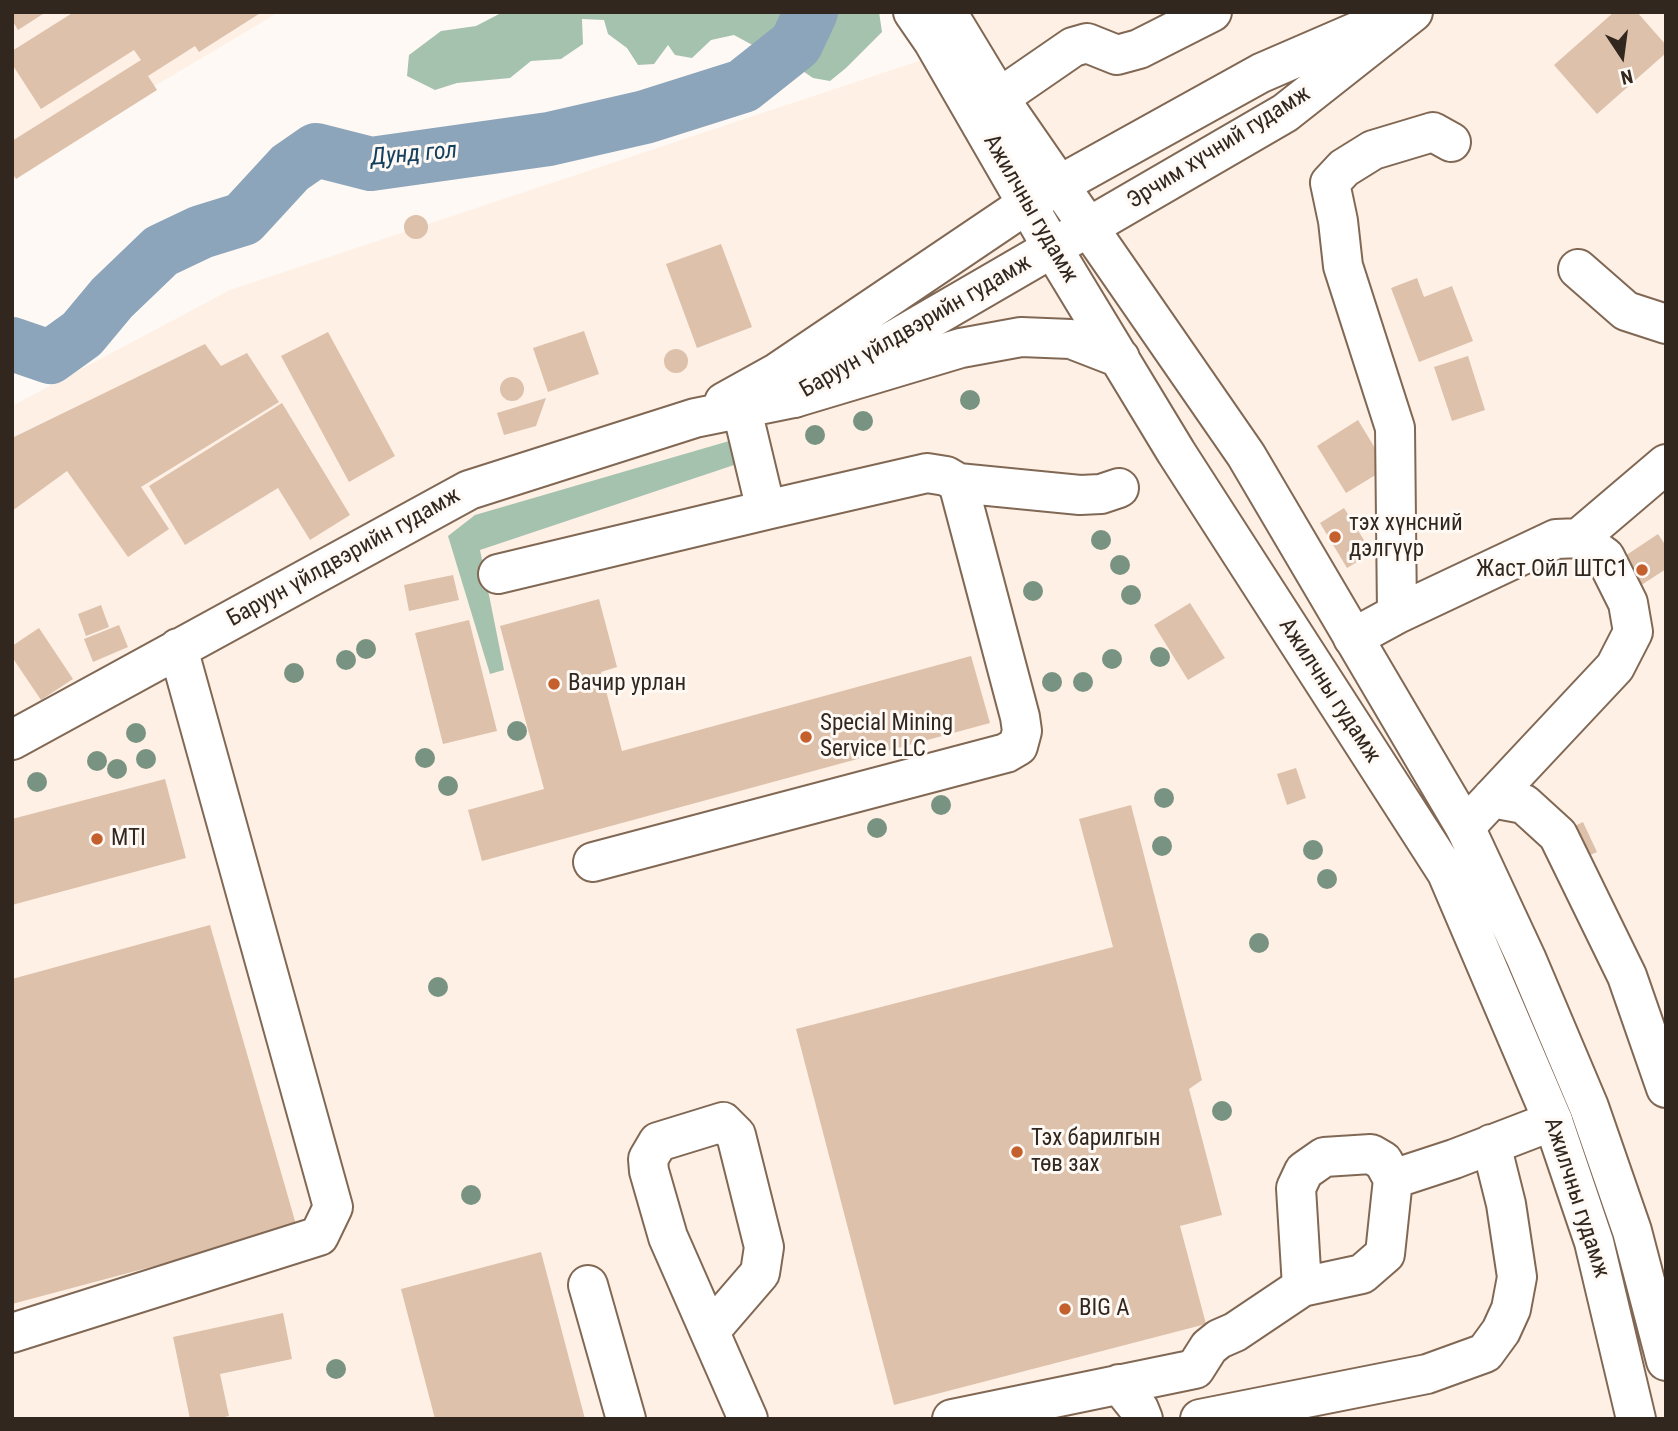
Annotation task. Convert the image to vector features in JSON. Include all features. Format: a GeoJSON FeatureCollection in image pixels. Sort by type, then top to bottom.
{"type":"FeatureCollection","features":[{"type":"Feature","properties":{"kind":"main road"},"geometry":{"type":"LineString","coordinates":[[999,98],[1073,47],[1087,43],[1117,55],[1139,49],[1212,12]]}},
{"type":"Feature","properties":{"kind":"main road","name":"Эрчим хүчний гудамж"},"geometry":{"type":"LineString","coordinates":[[1027,204],[1261,73],[1401,12]]}},
{"type":"Feature","properties":{"kind":"main road","name":"Эрчим хүчний гудамж"},"geometry":{"type":"LineString","coordinates":[[1053,249],[1285,113],[1413,12]]}},
{"type":"Feature","properties":{"kind":"main road","name":"Ажилчны гудамж"},"geometry":{"type":"LineString","coordinates":[[940,28],[999,98],[1246,455],[1465,827],[1526,958],[1589,1107],[1632,1231],[1666,1361]]}},
{"type":"Feature","properties":{"kind":"main road","name":"Ажилчны гудамж"},"geometry":{"type":"LineString","coordinates":[[940,28],[1027,204],[1053,249],[1176,452],[1447,873],[1553,1121],[1594,1242],[1636,1419]]}},
{"type":"Feature","properties":{"kind":"main road"},"geometry":{"type":"LineString","coordinates":[[1396,614],[1395,428],[1342,266],[1338,221],[1330,184],[1344,168],[1373,150],[1433,132],[1451,142]]}},
{"type":"Feature","properties":{"kind":"main road","name":"Баруун үйлдвэрийн гудамж"},"geometry":{"type":"LineString","coordinates":[[695,418],[778,372],[1027,204]]}},
{"type":"Feature","properties":{"kind":"main road","name":"Баруун үйлдвэрийн гудамж"},"geometry":{"type":"LineString","coordinates":[[12,740],[469,490],[695,418],[794,398],[1053,249]]}},
{"type":"Feature","properties":{"kind":"main road"},"geometry":{"type":"LineString","coordinates":[[1577,269],[1626,311],[1666,324]]}},
{"type":"Feature","properties":{"kind":"main road"},"geometry":{"type":"LineString","coordinates":[[794,398],[961,348],[1021,337],[1071,339],[1120,358]]}},
{"type":"Feature","properties":{"kind":"main road"},"geometry":{"type":"LineString","coordinates":[[742,410],[766,510]]}},
{"type":"Feature","properties":{"kind":"main road"},"geometry":{"type":"LineString","coordinates":[[1578,538],[1666,464]]}},
{"type":"Feature","properties":{"kind":"main road"},"geometry":{"type":"LineString","coordinates":[[498,574],[927,473],[946,475],[958,483],[1080,495],[1101,494],[1119,488]]}},
{"type":"Feature","properties":{"kind":"main road"},"geometry":{"type":"LineString","coordinates":[[593,862],[1006,753],[1018,746],[1022,731],[1020,717],[958,483]]}},
{"type":"Feature","properties":{"kind":"main road"},"geometry":{"type":"LineString","coordinates":[[1353,638],[1396,614],[1556,539],[1578,538],[1605,556],[1628,603],[1633,632],[1615,667],[1465,827]]}},
{"type":"Feature","properties":{"kind":"main road"},"geometry":{"type":"LineString","coordinates":[[12,1333],[319,1236],[333,1207],[178,648]]}},
{"type":"Feature","properties":{"kind":"main road"},"geometry":{"type":"LineString","coordinates":[[1492,798],[1524,804],[1558,835],[1627,976],[1666,1088]]}},
{"type":"Feature","properties":{"kind":"main road"},"geometry":{"type":"LineString","coordinates":[[1393,1179],[1454,1159],[1589,1107]]}},
{"type":"Feature","properties":{"kind":"main road"},"geometry":{"type":"LineString","coordinates":[[710,1331],[760,1273],[764,1247],[736,1135],[723,1122],[658,1142],[648,1158],[649,1171],[668,1237],[748,1419]]}},
{"type":"Feature","properties":{"kind":"main road"},"geometry":{"type":"LineString","coordinates":[[1210,1418],[1427,1374],[1485,1353],[1501,1331],[1511,1309],[1517,1278],[1506,1204],[1491,1144]]}},
{"type":"Feature","properties":{"kind":"main road"},"geometry":{"type":"LineString","coordinates":[[952,1419],[1195,1369],[1209,1348],[1219,1339],[1235,1332],[1302,1287],[1362,1273],[1385,1254],[1393,1179],[1383,1161],[1371,1154],[1324,1157],[1304,1171],[1296,1188],[1302,1287]]}},
{"type":"Feature","properties":{"kind":"main road"},"geometry":{"type":"LineString","coordinates":[[588,1285],[626,1419]]}},
{"type":"Feature","properties":{"kind":"main road"},"geometry":{"type":"LineString","coordinates":[[1119,1384],[1139,1409],[1143,1419]]}},
{"type":"Feature","properties":{"kind":"shaded area"},"geometry":{"type":"Polygon","coordinates":[[[12,12],[279,12],[12,171],[12,12]]]}},
{"type":"Feature","properties":{"kind":"shaded area"},"geometry":{"type":"Polygon","coordinates":[[[968,12],[1666,12],[1666,1419],[12,1419],[12,406],[230,290],[919,61],[968,12]]]}},
{"type":"Feature","properties":{"kind":"green space"},"geometry":{"type":"Polygon","coordinates":[[[503,12],[799,12],[791,31],[777,47],[756,47],[734,35],[711,40],[692,58],[675,55],[668,45],[654,64],[638,65],[627,48],[608,34],[604,20],[582,19],[583,44],[561,59],[531,61],[510,78],[457,83],[435,90],[407,76],[409,55],[441,31],[476,26],[503,12]]]}},
{"type":"Feature","properties":{"kind":"green space"},"geometry":{"type":"Polygon","coordinates":[[[820,12],[879,12],[882,32],[830,81],[813,78],[797,67],[820,12]]]}},
{"type":"Feature","properties":{"kind":"green space"},"geometry":{"type":"Polygon","coordinates":[[[736,439],[743,462],[480,550],[504,670],[490,674],[448,536],[475,515],[736,439]]]}},
{"type":"Feature","properties":{"kind":"building"},"geometry":{"type":"Polygon","coordinates":[[[12,12],[46,12],[18,30],[12,20],[12,12]]]}},
{"type":"Feature","properties":{"kind":"building"},"geometry":{"type":"Polygon","coordinates":[[[74,12],[262,12],[199,52],[195,46],[148,76],[157,90],[16,179],[12,173],[12,141],[141,60],[134,50],[41,109],[12,64],[12,51],[74,12]]]}},
{"type":"Feature","properties":{"kind":"building"},"geometry":{"type":"Polygon","coordinates":[[[1614,12],[1637,12],[1666,45],[1666,53],[1597,114],[1554,65],[1614,12]]]}},
{"type":"Feature","properties":{"kind":"building"},"geometry":{"type":"Polygon","coordinates":[[[416,215],[425,218],[428,227],[425,236],[416,239],[407,236],[404,227],[407,218],[416,215]]]}},
{"type":"Feature","properties":{"kind":"building"},"geometry":{"type":"Polygon","coordinates":[[[721,244],[752,327],[697,348],[666,264],[721,244]]]}},
{"type":"Feature","properties":{"kind":"building"},"geometry":{"type":"Polygon","coordinates":[[[1417,278],[1424,297],[1452,286],[1473,341],[1419,362],[1391,288],[1417,278]]]}},
{"type":"Feature","properties":{"kind":"building"},"geometry":{"type":"Polygon","coordinates":[[[584,331],[599,374],[548,392],[533,348],[584,331]]]}},
{"type":"Feature","properties":{"kind":"building"},"geometry":{"type":"Polygon","coordinates":[[[328,332],[395,456],[349,482],[281,356],[328,332]]]}},
{"type":"Feature","properties":{"kind":"building"},"geometry":{"type":"Polygon","coordinates":[[[205,344],[221,366],[247,353],[279,402],[141,487],[169,529],[128,557],[67,471],[12,511],[12,438],[205,344]]]}},
{"type":"Feature","properties":{"kind":"building"},"geometry":{"type":"Polygon","coordinates":[[[676,349],[685,352],[688,361],[685,370],[676,373],[667,370],[664,361],[667,352],[676,349]]]}},
{"type":"Feature","properties":{"kind":"building"},"geometry":{"type":"Polygon","coordinates":[[[1468,356],[1485,410],[1452,421],[1434,367],[1468,356]]]}},
{"type":"Feature","properties":{"kind":"building"},"geometry":{"type":"Polygon","coordinates":[[[512,377],[521,380],[524,389],[521,398],[512,401],[503,398],[500,389],[503,380],[512,377]]]}},
{"type":"Feature","properties":{"kind":"building"},"geometry":{"type":"Polygon","coordinates":[[[546,398],[536,426],[504,435],[497,413],[546,398]]]}},
{"type":"Feature","properties":{"kind":"building"},"geometry":{"type":"Polygon","coordinates":[[[282,403],[350,515],[310,540],[278,488],[185,545],[149,486],[282,403]]]}},
{"type":"Feature","properties":{"kind":"building"},"geometry":{"type":"Polygon","coordinates":[[[1358,420],[1387,468],[1346,493],[1317,446],[1358,420]]]}},
{"type":"Feature","properties":{"kind":"building"},"geometry":{"type":"Polygon","coordinates":[[[1344,508],[1372,553],[1347,568],[1320,523],[1344,508]]]}},
{"type":"Feature","properties":{"kind":"building"},"geometry":{"type":"Polygon","coordinates":[[[1658,534],[1666,546],[1666,569],[1629,593],[1610,566],[1658,534]]]}},
{"type":"Feature","properties":{"kind":"building"},"geometry":{"type":"Polygon","coordinates":[[[453,575],[459,600],[409,611],[404,585],[453,575]]]}},
{"type":"Feature","properties":{"kind":"building","name":"Special Mining Service LLC"},"geometry":{"type":"Polygon","coordinates":[[[599,599],[617,667],[601,672],[622,751],[971,656],[990,723],[482,861],[468,810],[544,789],[500,626],[599,599]]]}},
{"type":"Feature","properties":{"kind":"building"},"geometry":{"type":"Polygon","coordinates":[[[1190,603],[1225,658],[1188,680],[1154,625],[1190,603]]]}},
{"type":"Feature","properties":{"kind":"building"},"geometry":{"type":"Polygon","coordinates":[[[101,605],[109,627],[86,636],[78,614],[101,605]]]}},
{"type":"Feature","properties":{"kind":"building"},"geometry":{"type":"Polygon","coordinates":[[[469,620],[497,731],[443,744],[415,633],[469,620]]]}},
{"type":"Feature","properties":{"kind":"building"},"geometry":{"type":"Polygon","coordinates":[[[119,625],[128,647],[93,662],[84,639],[119,625]]]}},
{"type":"Feature","properties":{"kind":"building"},"geometry":{"type":"Polygon","coordinates":[[[39,628],[73,679],[41,700],[12,657],[12,646],[39,628]]]}},
{"type":"Feature","properties":{"kind":"building"},"geometry":{"type":"Polygon","coordinates":[[[1296,768],[1306,798],[1287,805],[1277,774],[1296,768]]]}},
{"type":"Feature","properties":{"kind":"building","name":"MTI"},"geometry":{"type":"Polygon","coordinates":[[[165,779],[186,858],[12,905],[12,819],[165,779]]]}},
{"type":"Feature","properties":{"kind":"building","name":"Тэх барилгын төв зах"},"geometry":{"type":"Polygon","coordinates":[[[1131,805],[1202,1080],[1189,1089],[1222,1215],[1180,1226],[1206,1324],[894,1405],[796,1029],[1113,947],[1079,819],[1131,805]]]}},
{"type":"Feature","properties":{"kind":"building"},"geometry":{"type":"Polygon","coordinates":[[[1583,822],[1597,852],[1588,856],[1575,826],[1583,822]]]}},
{"type":"Feature","properties":{"kind":"building"},"geometry":{"type":"Polygon","coordinates":[[[210,925],[297,1228],[12,1304],[12,979],[210,925]]]}},
{"type":"Feature","properties":{"kind":"building"},"geometry":{"type":"Polygon","coordinates":[[[541,1252],[585,1419],[435,1419],[401,1289],[541,1252]]]}},
{"type":"Feature","properties":{"kind":"building"},"geometry":{"type":"Polygon","coordinates":[[[283,1313],[292,1359],[220,1374],[229,1416],[190,1419],[173,1337],[283,1313]]]}},
{"type":"Feature","properties":{"kind":"waterway","name":"Дунд гол"},"geometry":{"type":"LineString","coordinates":[[12,344],[50,357],[82,334],[112,298],[161,251],[201,232],[243,219],[290,168],[316,150],[371,164],[549,139],[645,117],[743,86],[796,44],[811,12]]}},
{"type":"Feature","properties":{"kind":"place","name":"тэх хүнсний дэлгүүр"},"geometry":{"type":"Point","coordinates":[1335,537]}},
{"type":"Feature","properties":{"kind":"place","name":"Жаст Ойл ШТС1"},"geometry":{"type":"Point","coordinates":[1642,570]}},
{"type":"Feature","properties":{"kind":"place","name":"Вачир урлан"},"geometry":{"type":"Point","coordinates":[554,684]}},
{"type":"Feature","properties":{"kind":"place","name":"Special Mining Service LLC"},"geometry":{"type":"Point","coordinates":[806,737]}},
{"type":"Feature","properties":{"kind":"place","name":"MTI"},"geometry":{"type":"Point","coordinates":[97,839]}},
{"type":"Feature","properties":{"kind":"place","name":"Тэх барилгын төв зах"},"geometry":{"type":"Point","coordinates":[1017,1152]}},
{"type":"Feature","properties":{"kind":"place","name":"BIG A"},"geometry":{"type":"Point","coordinates":[1065,1309]}}]}
